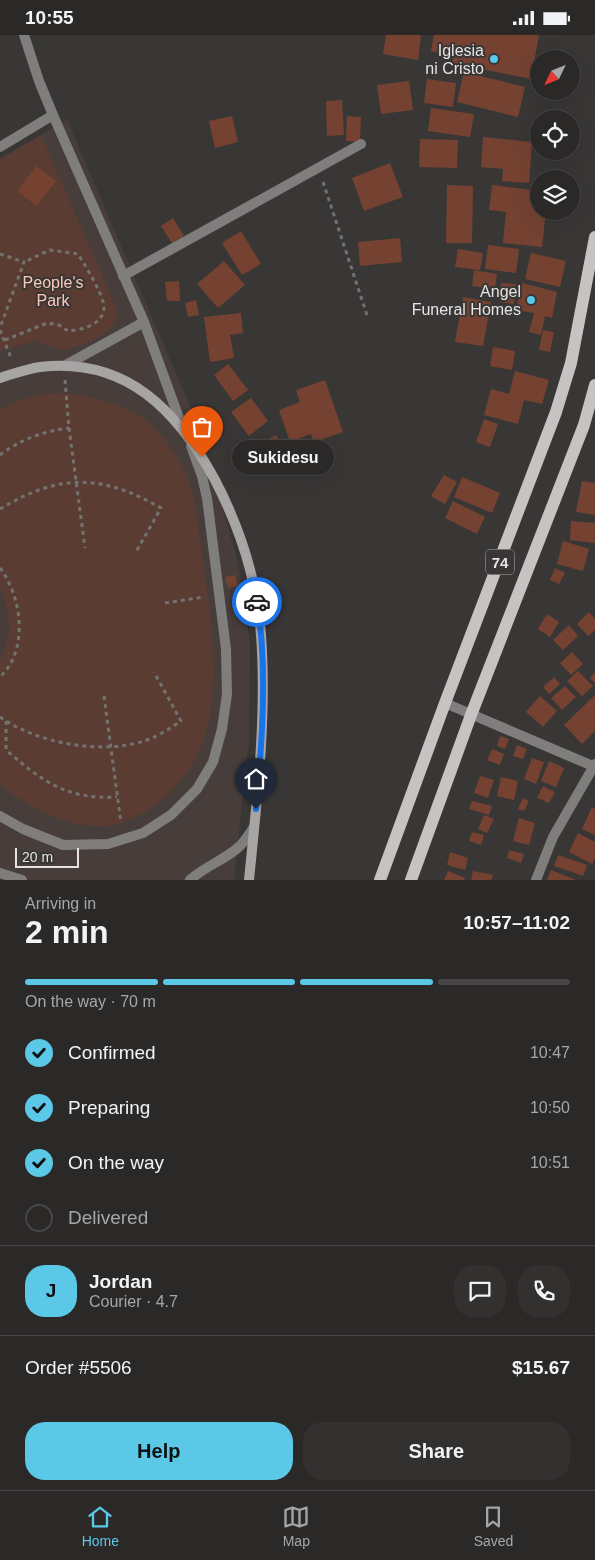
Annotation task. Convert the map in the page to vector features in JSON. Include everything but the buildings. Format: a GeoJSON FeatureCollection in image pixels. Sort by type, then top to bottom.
{"type":"FeatureCollection","features":[{"type":"Feature","properties":{"kind":"main road","name":"74"},"geometry":{"type":"LineString","coordinates":[[380,880],[556,412],[571,363],[595,237]]}},
{"type":"Feature","properties":{"kind":"main road","name":"74"},"geometry":{"type":"LineString","coordinates":[[411,880],[471,715],[584,425],[595,385]]}},
{"type":"Feature","properties":{"kind":"street"},"geometry":{"type":"LineString","coordinates":[[0,816],[23,829],[63,845],[108,844],[143,833],[171,815],[198,789],[213,762],[222,729],[227,694],[226,649],[220,594],[207,498],[195,455],[144,322],[53,115],[36,73],[24,35]]}},
{"type":"Feature","properties":{"kind":"street"},"geometry":{"type":"LineString","coordinates":[[0,147],[53,115]]}},
{"type":"Feature","properties":{"kind":"street"},"geometry":{"type":"LineString","coordinates":[[123,275],[361,144]]}},
{"type":"Feature","properties":{"kind":"street"},"geometry":{"type":"LineString","coordinates":[[64,366],[144,322]]}},
{"type":"Feature","properties":{"kind":"street"},"geometry":{"type":"LineString","coordinates":[[0,378],[38,367],[64,366],[91,370],[131,384],[165,408],[184,429],[206,465],[228,508],[248,563],[261,635],[262,696],[260,753],[249,880]]}},
{"type":"Feature","properties":{"kind":"street"},"geometry":{"type":"LineString","coordinates":[[445,703],[594,765],[553,837],[536,880]]}},
{"type":"Feature","properties":{"kind":"street"},"geometry":{"type":"LineString","coordinates":[[190,880],[199,871],[240,846],[254,827]]}},
{"type":"Feature","properties":{"kind":"street"},"geometry":{"type":"LineString","coordinates":[[0,873],[22,880]]}},
{"type":"Feature","properties":{"kind":"path"},"geometry":{"type":"LineString","coordinates":[[319,167],[368,318]]}},
{"type":"Feature","properties":{"kind":"path"},"geometry":{"type":"LineString","coordinates":[[0,254],[24,262],[50,250],[78,254],[90,273],[104,307],[101,318],[92,325],[78,331],[68,331],[59,325],[47,323],[5,341]]}},
{"type":"Feature","properties":{"kind":"path"},"geometry":{"type":"LineString","coordinates":[[17,373],[0,329],[24,262]]}},
{"type":"Feature","properties":{"kind":"path"},"geometry":{"type":"LineString","coordinates":[[64,366],[69,429],[84,548]]}},
{"type":"Feature","properties":{"kind":"path"},"geometry":{"type":"LineString","coordinates":[[0,455],[24,440],[44,433],[69,429]]}},
{"type":"Feature","properties":{"kind":"path"},"geometry":{"type":"LineString","coordinates":[[0,509],[40,489],[76,481],[106,484],[122,489],[138,495],[161,508],[136,552]]}},
{"type":"Feature","properties":{"kind":"path"},"geometry":{"type":"LineString","coordinates":[[0,568],[9,581],[16,598],[20,623],[11,662],[0,677]]}},
{"type":"Feature","properties":{"kind":"path"},"geometry":{"type":"LineString","coordinates":[[165,603],[220,594]]}},
{"type":"Feature","properties":{"kind":"path"},"geometry":{"type":"LineString","coordinates":[[0,717],[45,738],[64,743],[95,747],[143,741],[159,735],[181,721],[154,672]]}},
{"type":"Feature","properties":{"kind":"path"},"geometry":{"type":"LineString","coordinates":[[104,696],[123,839]]}},
{"type":"Feature","properties":{"kind":"path"},"geometry":{"type":"LineString","coordinates":[[6,721],[6,750],[48,783],[81,795],[98,798],[117,797]]}},
{"type":"Feature","properties":{"kind":"shaded area"},"geometry":{"type":"Polygon","coordinates":[[[67,120],[202,434],[238,563],[250,644],[249,740],[234,880],[0,880],[0,159],[67,120]]]}},
{"type":"Feature","properties":{"kind":"green space","name":"People's Park"},"geometry":{"type":"Polygon","coordinates":[[[41,135],[115,305],[117,317],[103,334],[86,343],[63,351],[35,341],[0,351],[0,159],[41,135]]]}},
{"type":"Feature","properties":{"kind":"green space"},"geometry":{"type":"Polygon","coordinates":[[[64,393],[99,399],[132,412],[151,425],[174,453],[187,477],[194,498],[210,617],[213,672],[212,699],[208,724],[194,762],[184,777],[157,803],[142,814],[108,826],[79,824],[54,817],[31,806],[0,784],[0,659],[7,642],[9,623],[0,587],[0,410],[31,397],[64,393]]]}},
{"type":"Feature","properties":{"kind":"way so far"},"geometry":{"type":"LineString","coordinates":[[202,457],[236,527],[248,563],[257,602]]}},
{"type":"Feature","properties":{"kind":"place","name":"Iglesia ni Cristo"},"geometry":{"type":"Point","coordinates":[494,59]}},
{"type":"Feature","properties":{"kind":"place","name":"Angel Funeral Homes"},"geometry":{"type":"Point","coordinates":[531,300]}},
{"type":"Feature","properties":{"kind":"place","name":"Sukidesu"},"geometry":{"type":"Point","coordinates":[202,457]}},
{"type":"Feature","properties":{"kind":"route"},"geometry":{"type":"LineString","coordinates":[[256,809],[262,696],[261,635],[257,602]]}}]}
